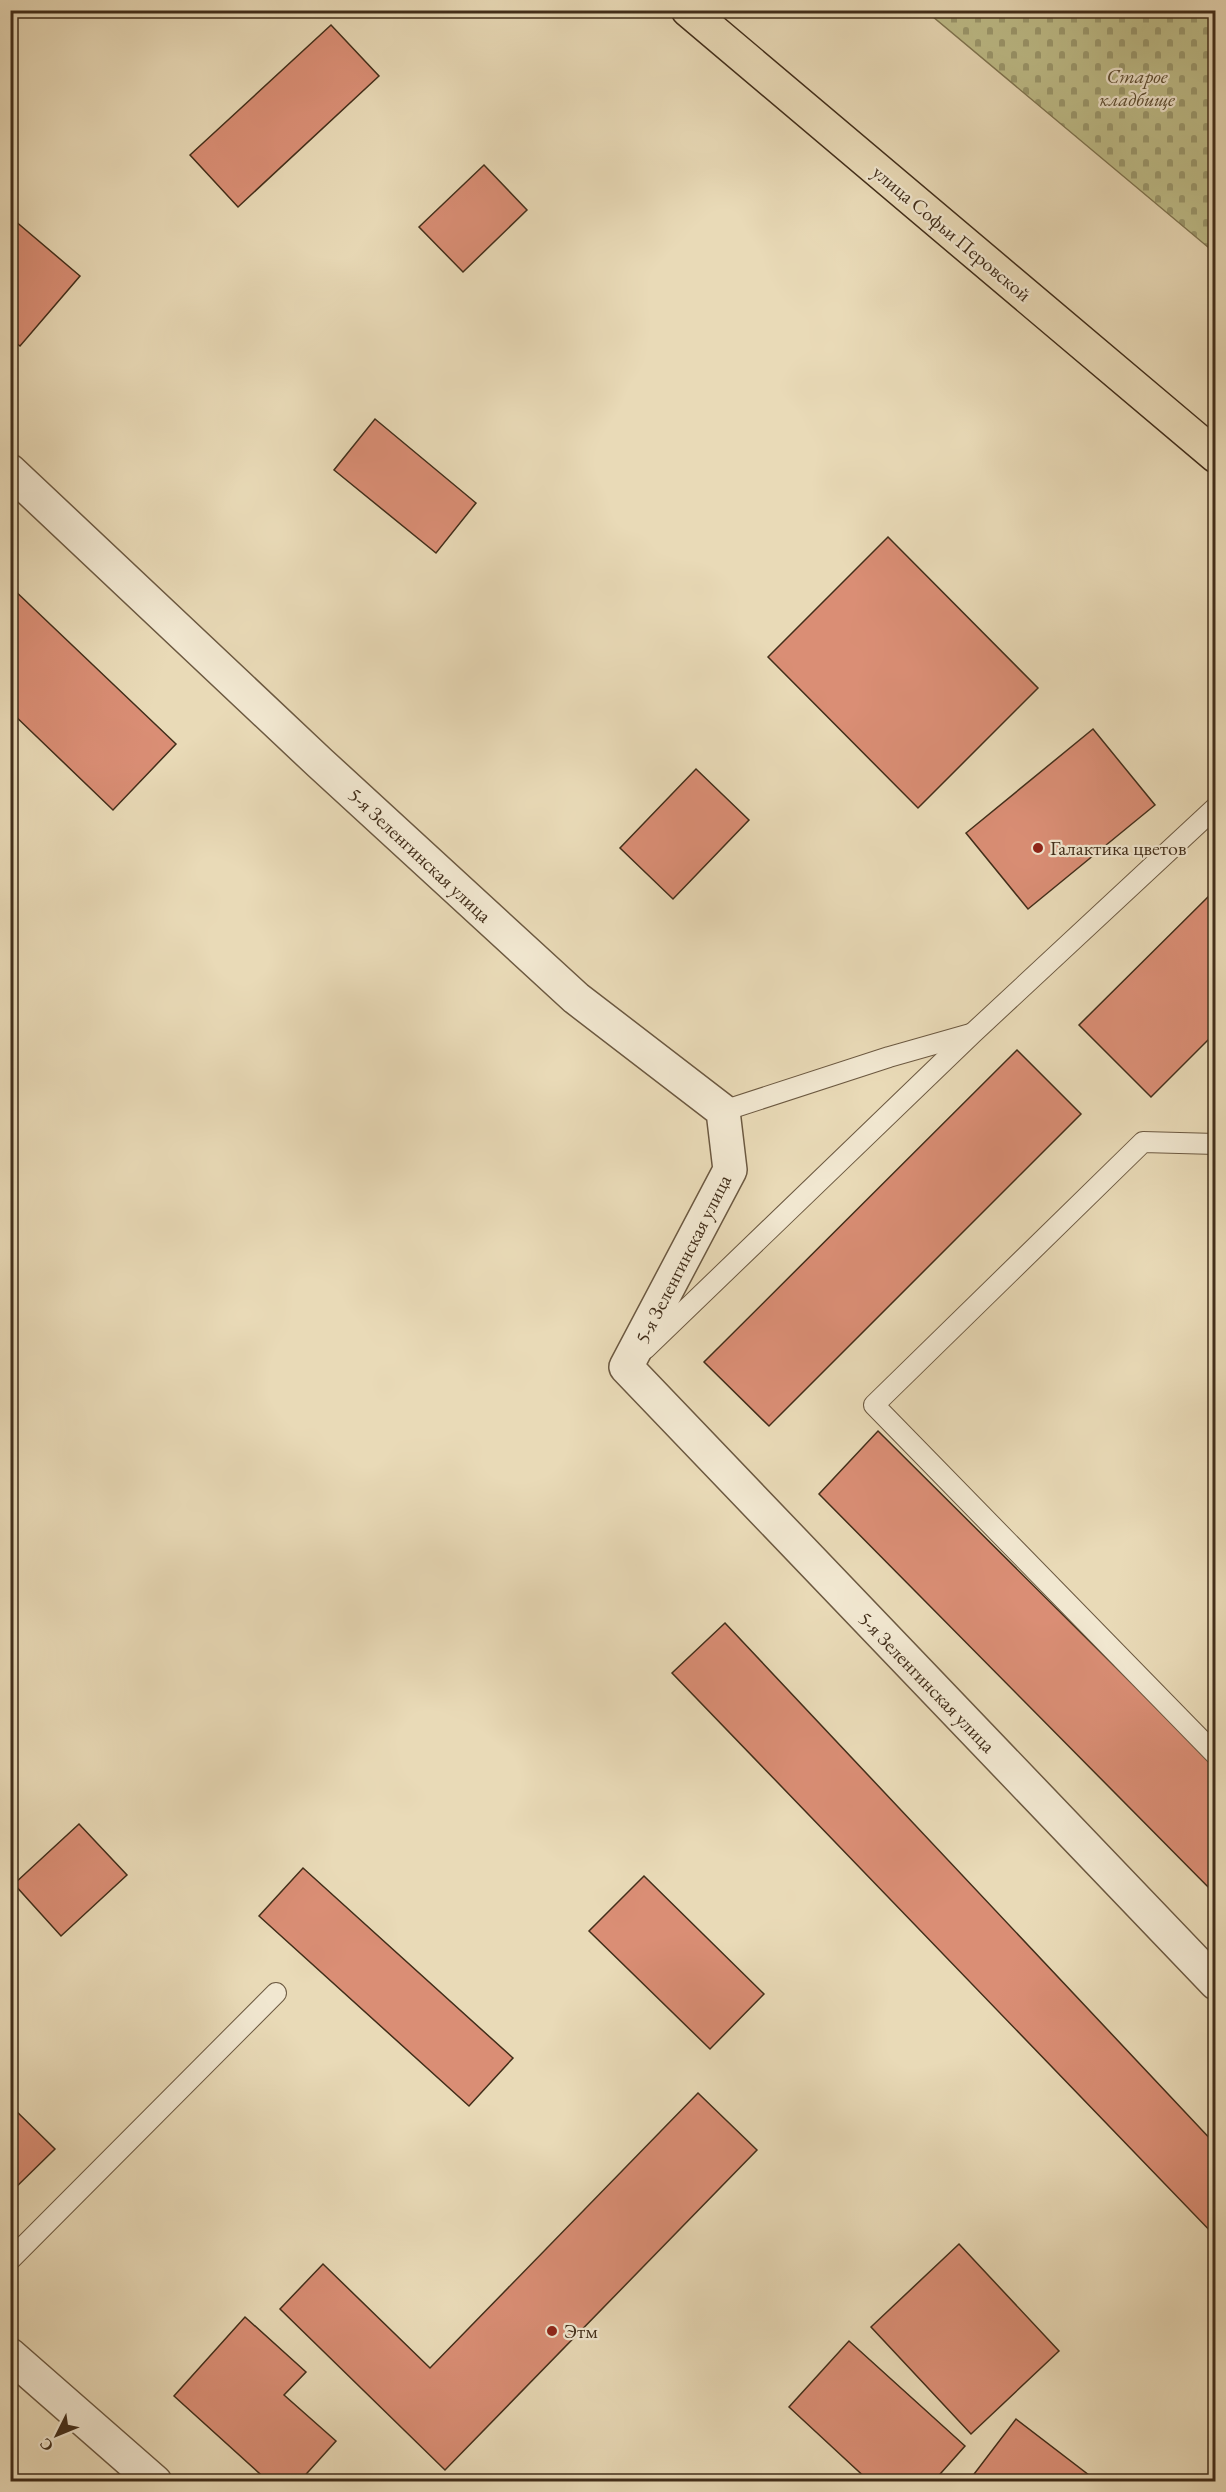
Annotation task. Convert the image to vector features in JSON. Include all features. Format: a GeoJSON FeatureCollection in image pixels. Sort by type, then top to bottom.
{"type":"FeatureCollection","features":[{"type":"Feature","properties":{"kind":"main road","name":"улица Софьи Перовской"},"geometry":{"type":"LineString","coordinates":[[688,10],[1215,456]]}},
{"type":"Feature","properties":{"kind":"street","name":"5-я Зеленгинская улица"},"geometry":{"type":"LineString","coordinates":[[10,471],[320,763],[576,998],[723,1111],[730,1170],[626,1367],[1215,1983]]}},
{"type":"Feature","properties":{"kind":"street"},"geometry":{"type":"LineString","coordinates":[[10,2355],[154,2481]]}},
{"type":"Feature","properties":{"kind":"lane"},"geometry":{"type":"LineString","coordinates":[[626,1367],[973,1033],[1215,807]]}},
{"type":"Feature","properties":{"kind":"lane"},"geometry":{"type":"LineString","coordinates":[[723,1111],[889,1057],[973,1033]]}},
{"type":"Feature","properties":{"kind":"lane"},"geometry":{"type":"LineString","coordinates":[[1215,1144],[1143,1142],[874,1405],[1215,1755]]}},
{"type":"Feature","properties":{"kind":"lane"},"geometry":{"type":"LineString","coordinates":[[10,2260],[276,1993]]}},
{"type":"Feature","properties":{"kind":"green space","name":"Старое кладбище"},"geometry":{"type":"Polygon","coordinates":[[[926,11],[1215,11],[1215,253],[926,11]]]}},
{"type":"Feature","properties":{"kind":"building"},"geometry":{"type":"Polygon","coordinates":[[[331,25],[379,76],[238,207],[190,155],[331,25]]]}},
{"type":"Feature","properties":{"kind":"building"},"geometry":{"type":"Polygon","coordinates":[[[484,165],[527,210],[463,272],[419,227],[484,165]]]}},
{"type":"Feature","properties":{"kind":"building"},"geometry":{"type":"Polygon","coordinates":[[[14,220],[80,276],[20,346],[10,338],[10,225],[14,220]]]}},
{"type":"Feature","properties":{"kind":"building"},"geometry":{"type":"Polygon","coordinates":[[[375,419],[476,503],[436,553],[334,470],[375,419]]]}},
{"type":"Feature","properties":{"kind":"building"},"geometry":{"type":"Polygon","coordinates":[[[888,537],[1038,688],[918,808],[768,657],[888,537]]]}},
{"type":"Feature","properties":{"kind":"building"},"geometry":{"type":"Polygon","coordinates":[[[10,586],[176,744],[113,810],[10,711],[10,586]]]}},
{"type":"Feature","properties":{"kind":"building"},"geometry":{"type":"Polygon","coordinates":[[[1093,729],[1155,805],[1028,909],[966,833],[1093,729]]]}},
{"type":"Feature","properties":{"kind":"building"},"geometry":{"type":"Polygon","coordinates":[[[696,769],[749,820],[673,899],[620,848],[696,769]]]}},
{"type":"Feature","properties":{"kind":"building"},"geometry":{"type":"Polygon","coordinates":[[[1216,889],[1216,1032],[1151,1097],[1079,1025],[1216,889]]]}},
{"type":"Feature","properties":{"kind":"building"},"geometry":{"type":"Polygon","coordinates":[[[1017,1050],[1081,1114],[769,1426],[704,1362],[1017,1050]]]}},
{"type":"Feature","properties":{"kind":"building"},"geometry":{"type":"Polygon","coordinates":[[[878,1431],[1216,1767],[1216,1895],[819,1494],[878,1431]]]}},
{"type":"Feature","properties":{"kind":"building"},"geometry":{"type":"Polygon","coordinates":[[[725,1623],[1216,2145],[1216,2237],[672,1673],[725,1623]]]}},
{"type":"Feature","properties":{"kind":"building"},"geometry":{"type":"Polygon","coordinates":[[[79,1824],[127,1875],[61,1936],[14,1884],[79,1824]]]}},
{"type":"Feature","properties":{"kind":"building"},"geometry":{"type":"Polygon","coordinates":[[[303,1868],[513,2058],[469,2106],[259,1916],[303,1868]]]}},
{"type":"Feature","properties":{"kind":"building"},"geometry":{"type":"Polygon","coordinates":[[[644,1876],[764,1994],[710,2049],[589,1931],[644,1876]]]}},
{"type":"Feature","properties":{"kind":"building"},"geometry":{"type":"Polygon","coordinates":[[[698,2093],[757,2150],[445,2470],[280,2309],[323,2264],[430,2368],[698,2093]]]}},
{"type":"Feature","properties":{"kind":"building"},"geometry":{"type":"Polygon","coordinates":[[[10,2105],[55,2149],[10,2193],[10,2105]]]}},
{"type":"Feature","properties":{"kind":"building"},"geometry":{"type":"Polygon","coordinates":[[[959,2244],[1059,2351],[971,2434],[871,2327],[959,2244]]]}},
{"type":"Feature","properties":{"kind":"building"},"geometry":{"type":"Polygon","coordinates":[[[245,2317],[306,2372],[284,2395],[336,2441],[299,2482],[269,2482],[174,2396],[245,2317]]]}},
{"type":"Feature","properties":{"kind":"building"},"geometry":{"type":"Polygon","coordinates":[[[849,2341],[965,2446],[933,2482],[870,2482],[789,2407],[849,2341]]]}},
{"type":"Feature","properties":{"kind":"building"},"geometry":{"type":"Polygon","coordinates":[[[1016,2419],[1098,2482],[968,2482],[1016,2419]]]}},
{"type":"Feature","properties":{"kind":"place","name":"Галактика цветов"},"geometry":{"type":"Point","coordinates":[1038,848]}},
{"type":"Feature","properties":{"kind":"place","name":"Этм"},"geometry":{"type":"Point","coordinates":[552,2331]}}]}
